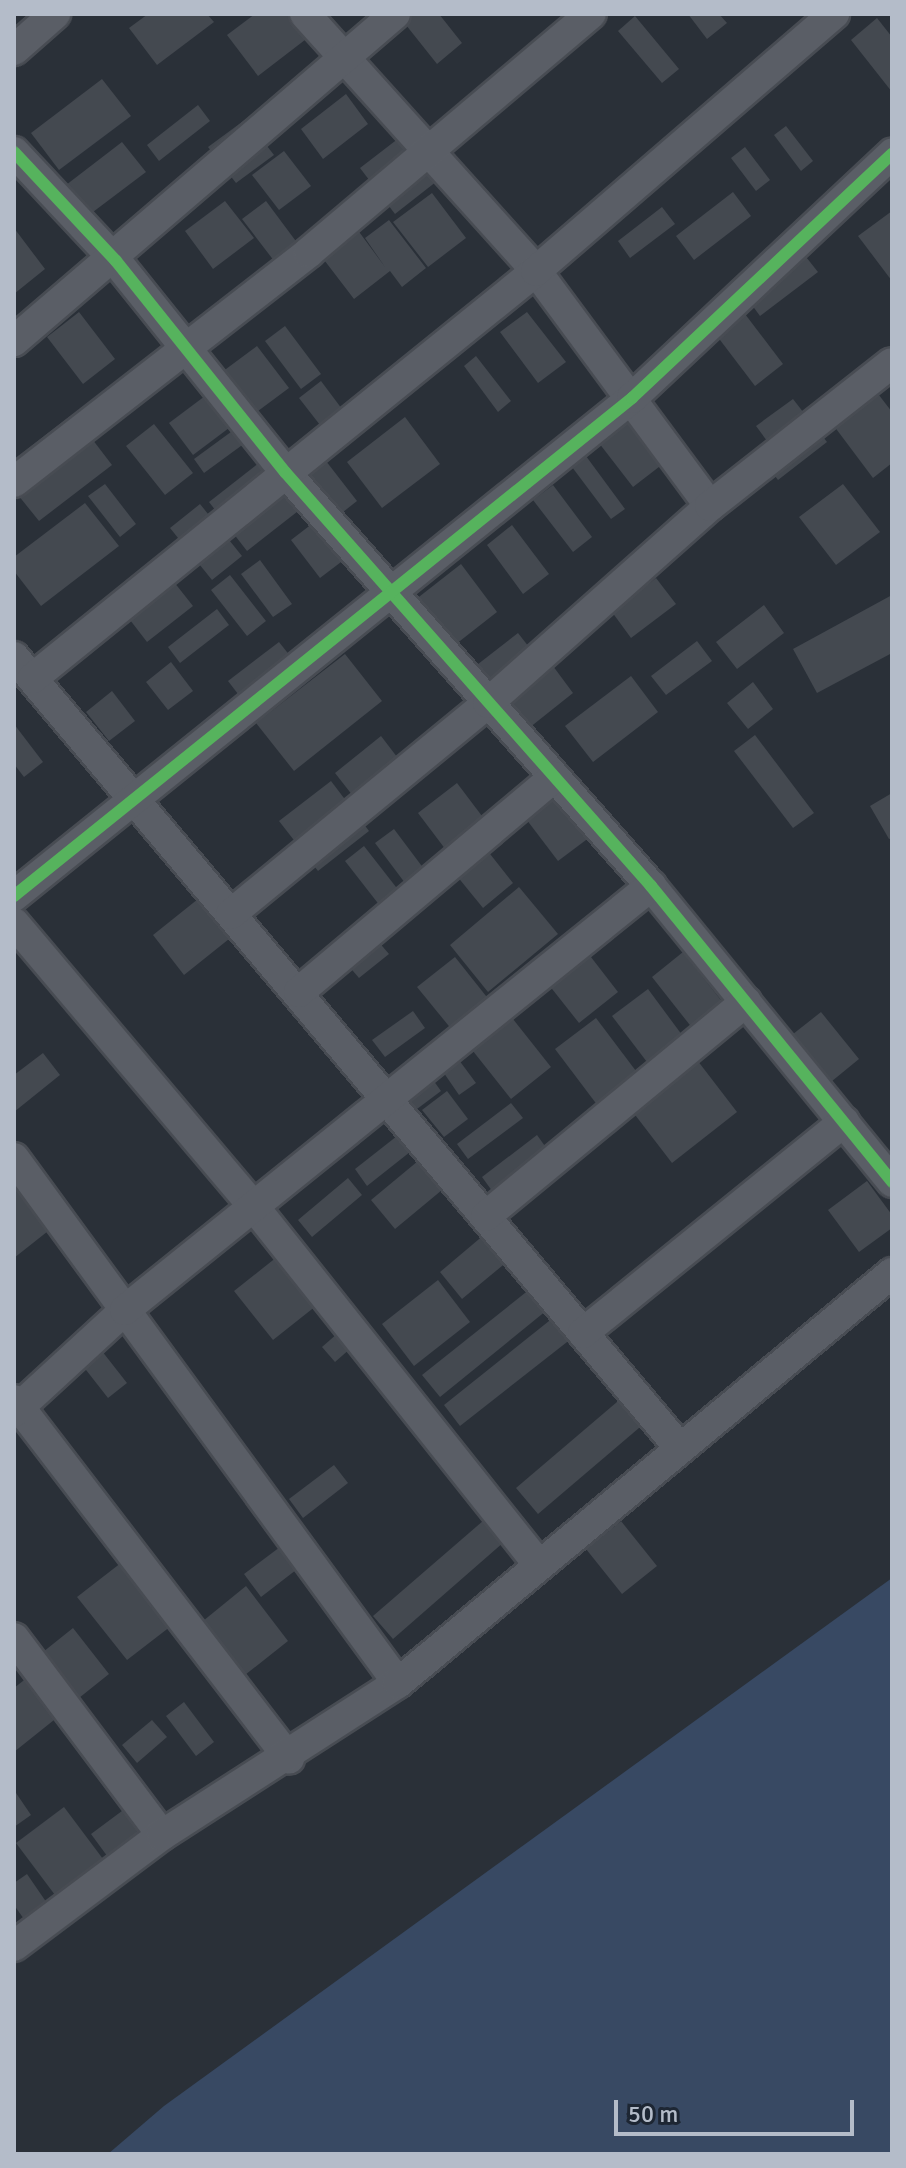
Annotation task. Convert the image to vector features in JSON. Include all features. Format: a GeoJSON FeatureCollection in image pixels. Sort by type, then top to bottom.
{"type":"FeatureCollection","features":[{"type":"Feature","properties":{"kind":"street"},"geometry":{"type":"LineString","coordinates":[[14,50],[55,14]]}},
{"type":"Feature","properties":{"kind":"street"},"geometry":{"type":"LineString","coordinates":[[305,14],[536,271],[710,506]]}},
{"type":"Feature","properties":{"kind":"street"},"geometry":{"type":"LineString","coordinates":[[14,341],[116,261],[395,14]]}},
{"type":"Feature","properties":{"kind":"street"},"geometry":{"type":"LineString","coordinates":[[14,482],[186,351],[430,152],[591,14]]}},
{"type":"Feature","properties":{"kind":"street"},"geometry":{"type":"LineString","coordinates":[[679,1447],[231,914],[135,794],[24,668],[285,472],[536,271],[834,14]]}},
{"type":"Feature","properties":{"kind":"street"},"geometry":{"type":"LineString","coordinates":[[14,152],[25,183],[116,261],[285,472],[651,886],[892,1182]]}},
{"type":"Feature","properties":{"kind":"street"},"geometry":{"type":"LineString","coordinates":[[14,896],[135,794],[632,398],[892,154]]}},
{"type":"Feature","properties":{"kind":"street"},"geometry":{"type":"LineString","coordinates":[[231,914],[488,703],[710,506],[892,363]]}},
{"type":"Feature","properties":{"kind":"street"},"geometry":{"type":"LineString","coordinates":[[299,992],[554,777]]}},
{"type":"Feature","properties":{"kind":"street"},"geometry":{"type":"LineString","coordinates":[[289,1759],[16,1406],[125,1310],[651,886]]}},
{"type":"Feature","properties":{"kind":"street"},"geometry":{"type":"LineString","coordinates":[[14,923],[255,1208],[539,1565]]}},
{"type":"Feature","properties":{"kind":"street"},"geometry":{"type":"LineString","coordinates":[[486,1216],[746,1002]]}},
{"type":"Feature","properties":{"kind":"street"},"geometry":{"type":"LineString","coordinates":[[583,1333],[844,1122]]}},
{"type":"Feature","properties":{"kind":"street"},"geometry":{"type":"LineString","coordinates":[[14,1158],[398,1683]]}},
{"type":"Feature","properties":{"kind":"street"},"geometry":{"type":"LineString","coordinates":[[19,1932],[162,1835],[289,1759],[398,1683],[892,1273]]}},
{"type":"Feature","properties":{"kind":"street"},"geometry":{"type":"LineString","coordinates":[[14,1638],[162,1835]]}},
{"type":"Feature","properties":{"kind":"water"},"geometry":{"type":"Polygon","coordinates":[[[892,1578],[892,2154],[108,2154],[164,2106],[892,1578]]]}},
{"type":"Feature","properties":{"kind":"building"},"geometry":{"type":"Polygon","coordinates":[[[148,14],[207,14],[214,22],[157,65],[129,28],[148,14]]]}},
{"type":"Feature","properties":{"kind":"building"},"geometry":{"type":"Polygon","coordinates":[[[255,14],[299,14],[314,33],[258,76],[227,35],[255,14]]]}},
{"type":"Feature","properties":{"kind":"building"},"geometry":{"type":"Polygon","coordinates":[[[410,14],[439,14],[462,43],[437,64],[402,20],[410,14]]]}},
{"type":"Feature","properties":{"kind":"building"},"geometry":{"type":"Polygon","coordinates":[[[688,14],[719,14],[727,23],[707,39],[688,14]]]}},
{"type":"Feature","properties":{"kind":"building"},"geometry":{"type":"Polygon","coordinates":[[[635,16],[679,69],[662,83],[618,31],[635,16]]]}},
{"type":"Feature","properties":{"kind":"building"},"geometry":{"type":"Polygon","coordinates":[[[877,18],[892,37],[892,92],[851,40],[877,18]]]}},
{"type":"Feature","properties":{"kind":"building"},"geometry":{"type":"Polygon","coordinates":[[[102,79],[131,116],[59,170],[31,133],[102,79]]]}},
{"type":"Feature","properties":{"kind":"building"},"geometry":{"type":"Polygon","coordinates":[[[346,94],[368,124],[323,159],[301,129],[346,94]]]}},
{"type":"Feature","properties":{"kind":"building"},"geometry":{"type":"Polygon","coordinates":[[[198,105],[210,121],[159,161],[147,145],[198,105]]]}},
{"type":"Feature","properties":{"kind":"building"},"geometry":{"type":"Polygon","coordinates":[[[246,119],[274,155],[236,183],[208,147],[246,119]]]}},
{"type":"Feature","properties":{"kind":"building"},"geometry":{"type":"Polygon","coordinates":[[[786,126],[813,161],[801,171],[774,135],[786,126]]]}},
{"type":"Feature","properties":{"kind":"building"},"geometry":{"type":"Polygon","coordinates":[[[412,128],[446,174],[395,214],[360,168],[412,128]]]}},
{"type":"Feature","properties":{"kind":"building"},"geometry":{"type":"Polygon","coordinates":[[[122,142],[146,172],[89,215],[66,185],[122,142]]]}},
{"type":"Feature","properties":{"kind":"building"},"geometry":{"type":"Polygon","coordinates":[[[745,147],[770,180],[756,191],[731,158],[745,147]]]}},
{"type":"Feature","properties":{"kind":"building"},"geometry":{"type":"Polygon","coordinates":[[[284,151],[311,186],[279,210],[252,175],[284,151]]]}},
{"type":"Feature","properties":{"kind":"building"},"geometry":{"type":"Polygon","coordinates":[[[733,192],[751,216],[694,260],[676,236],[733,192]]]}},
{"type":"Feature","properties":{"kind":"building"},"geometry":{"type":"Polygon","coordinates":[[[432,193],[466,238],[428,267],[393,222],[432,193]]]}},
{"type":"Feature","properties":{"kind":"building"},"geometry":{"type":"Polygon","coordinates":[[[225,201],[254,238],[213,269],[185,231],[225,201]]]}},
{"type":"Feature","properties":{"kind":"building"},"geometry":{"type":"Polygon","coordinates":[[[266,201],[304,252],[281,270],[242,219],[266,201]]]}},
{"type":"Feature","properties":{"kind":"building"},"geometry":{"type":"Polygon","coordinates":[[[662,207],[675,224],[630,258],[618,241],[662,207]]]}},
{"type":"Feature","properties":{"kind":"building"},"geometry":{"type":"Polygon","coordinates":[[[892,211],[892,281],[858,236],[892,211]]]}},
{"type":"Feature","properties":{"kind":"building"},"geometry":{"type":"Polygon","coordinates":[[[389,220],[426,268],[402,287],[390,271],[354,299],[318,252],[354,225],[385,267],[365,238],[389,220]]]}},
{"type":"Feature","properties":{"kind":"building"},"geometry":{"type":"Polygon","coordinates":[[[14,228],[45,269],[14,294],[14,228]]]}},
{"type":"Feature","properties":{"kind":"building"},"geometry":{"type":"Polygon","coordinates":[[[795,243],[818,272],[760,316],[738,286],[795,243]]]}},
{"type":"Feature","properties":{"kind":"building"},"geometry":{"type":"Polygon","coordinates":[[[79,312],[115,359],[83,384],[47,337],[79,312]]]}},
{"type":"Feature","properties":{"kind":"building"},"geometry":{"type":"Polygon","coordinates":[[[527,312],[566,362],[538,383],[500,332],[527,312]]]}},
{"type":"Feature","properties":{"kind":"building"},"geometry":{"type":"Polygon","coordinates":[[[745,314],[783,364],[755,386],[717,336],[745,314]]]}},
{"type":"Feature","properties":{"kind":"building"},"geometry":{"type":"Polygon","coordinates":[[[285,326],[321,374],[301,389],[265,341],[285,326]]]}},
{"type":"Feature","properties":{"kind":"building"},"geometry":{"type":"Polygon","coordinates":[[[257,346],[289,388],[254,414],[222,372],[257,346]]]}},
{"type":"Feature","properties":{"kind":"building"},"geometry":{"type":"Polygon","coordinates":[[[476,356],[511,401],[498,412],[464,366],[476,356]]]}},
{"type":"Feature","properties":{"kind":"building"},"geometry":{"type":"Polygon","coordinates":[[[859,369],[892,412],[892,463],[873,478],[816,402],[859,369]]]}},
{"type":"Feature","properties":{"kind":"building"},"geometry":{"type":"Polygon","coordinates":[[[321,381],[348,417],[327,434],[299,398],[321,381]]]}},
{"type":"Feature","properties":{"kind":"building"},"geometry":{"type":"Polygon","coordinates":[[[209,393],[233,425],[193,455],[169,423],[209,393]]]}},
{"type":"Feature","properties":{"kind":"building"},"geometry":{"type":"Polygon","coordinates":[[[793,399],[807,417],[770,445],[756,426],[793,399]]]}},
{"type":"Feature","properties":{"kind":"building"},"geometry":{"type":"Polygon","coordinates":[[[628,407],[668,460],[633,487],[592,434],[628,407]]]}},
{"type":"Feature","properties":{"kind":"building"},"geometry":{"type":"Polygon","coordinates":[[[73,414],[112,465],[39,521],[14,490],[14,459],[73,414]]]}},
{"type":"Feature","properties":{"kind":"building"},"geometry":{"type":"Polygon","coordinates":[[[405,417],[440,464],[382,508],[347,462],[405,417]]]}},
{"type":"Feature","properties":{"kind":"building"},"geometry":{"type":"Polygon","coordinates":[[[154,424],[193,473],[165,495],[126,446],[154,424]]]}},
{"type":"Feature","properties":{"kind":"building"},"geometry":{"type":"Polygon","coordinates":[[[813,424],[827,442],[778,480],[764,461],[813,424]]]}},
{"type":"Feature","properties":{"kind":"building"},"geometry":{"type":"Polygon","coordinates":[[[235,429],[245,443],[204,473],[194,459],[235,429]]]}},
{"type":"Feature","properties":{"kind":"building"},"geometry":{"type":"Polygon","coordinates":[[[319,452],[357,501],[338,516],[300,467],[319,452]]]}},
{"type":"Feature","properties":{"kind":"building"},"geometry":{"type":"Polygon","coordinates":[[[583,452],[625,509],[611,519],[569,463],[583,452]]]}},
{"type":"Feature","properties":{"kind":"building"},"geometry":{"type":"Polygon","coordinates":[[[264,459],[302,508],[247,551],[209,502],[264,459]]]}},
{"type":"Feature","properties":{"kind":"building"},"geometry":{"type":"Polygon","coordinates":[[[105,484],[136,524],[120,537],[88,496],[105,484]]]}},
{"type":"Feature","properties":{"kind":"building"},"geometry":{"type":"Polygon","coordinates":[[[843,484],[880,532],[836,565],[799,517],[843,484]]]}},
{"type":"Feature","properties":{"kind":"building"},"geometry":{"type":"Polygon","coordinates":[[[553,485],[592,537],[573,552],[533,500],[553,485]]]}},
{"type":"Feature","properties":{"kind":"building"},"geometry":{"type":"Polygon","coordinates":[[[85,503],[119,546],[41,606],[14,571],[14,557],[85,503]]]}},
{"type":"Feature","properties":{"kind":"building"},"geometry":{"type":"Polygon","coordinates":[[[200,504],[242,556],[212,580],[170,528],[200,504]]]}},
{"type":"Feature","properties":{"kind":"building"},"geometry":{"type":"Polygon","coordinates":[[[317,520],[345,559],[320,578],[291,540],[317,520]]]}},
{"type":"Feature","properties":{"kind":"building"},"geometry":{"type":"Polygon","coordinates":[[[512,525],[549,574],[523,594],[487,545],[512,525]]]}},
{"type":"Feature","properties":{"kind":"building"},"geometry":{"type":"Polygon","coordinates":[[[155,558],[193,606],[147,642],[110,594],[155,558]]]}},
{"type":"Feature","properties":{"kind":"building"},"geometry":{"type":"Polygon","coordinates":[[[260,560],[292,604],[273,617],[241,574],[260,560]]]}},
{"type":"Feature","properties":{"kind":"building"},"geometry":{"type":"Polygon","coordinates":[[[461,564],[497,612],[451,648],[415,600],[461,564]]]}},
{"type":"Feature","properties":{"kind":"building"},"geometry":{"type":"Polygon","coordinates":[[[230,575],[266,621],[247,636],[211,590],[230,575]]]}},
{"type":"Feature","properties":{"kind":"building"},"geometry":{"type":"Polygon","coordinates":[[[656,578],[676,604],[631,638],[612,612],[656,578]]]}},
{"type":"Feature","properties":{"kind":"building"},"geometry":{"type":"Polygon","coordinates":[[[892,595],[892,653],[817,693],[793,649],[892,595]]]}},
{"type":"Feature","properties":{"kind":"building"},"geometry":{"type":"Polygon","coordinates":[[[764,605],[784,633],[737,669],[716,642],[764,605]]]}},
{"type":"Feature","properties":{"kind":"building"},"geometry":{"type":"Polygon","coordinates":[[[217,609],[229,625],[180,663],[168,647],[217,609]]]}},
{"type":"Feature","properties":{"kind":"building"},"geometry":{"type":"Polygon","coordinates":[[[518,633],[536,656],[491,691],[473,668],[518,633]]]}},
{"type":"Feature","properties":{"kind":"building"},"geometry":{"type":"Polygon","coordinates":[[[697,641],[712,661],[666,695],[651,676],[697,641]]]}},
{"type":"Feature","properties":{"kind":"building"},"geometry":{"type":"Polygon","coordinates":[[[279,642],[306,676],[255,716],[228,681],[279,642]]]}},
{"type":"Feature","properties":{"kind":"building"},"geometry":{"type":"Polygon","coordinates":[[[345,654],[382,701],[294,771],[256,723],[345,654]]]}},
{"type":"Feature","properties":{"kind":"building"},"geometry":{"type":"Polygon","coordinates":[[[171,662],[193,691],[168,710],[146,682],[171,662]]]}},
{"type":"Feature","properties":{"kind":"building"},"geometry":{"type":"Polygon","coordinates":[[[550,662],[573,693],[524,732],[500,701],[550,662]]]}},
{"type":"Feature","properties":{"kind":"building"},"geometry":{"type":"Polygon","coordinates":[[[631,676],[658,712],[593,762],[565,726],[631,676]]]}},
{"type":"Feature","properties":{"kind":"building"},"geometry":{"type":"Polygon","coordinates":[[[753,682],[773,709],[748,729],[727,703],[753,682]]]}},
{"type":"Feature","properties":{"kind":"building"},"geometry":{"type":"Polygon","coordinates":[[[112,691],[135,721],[109,741],[86,712],[112,691]]]}},
{"type":"Feature","properties":{"kind":"building"},"geometry":{"type":"Polygon","coordinates":[[[14,724],[43,762],[24,777],[14,764],[14,724]]]}},
{"type":"Feature","properties":{"kind":"building"},"geometry":{"type":"Polygon","coordinates":[[[755,735],[814,813],[793,828],[734,751],[755,735]]]}},
{"type":"Feature","properties":{"kind":"building"},"geometry":{"type":"Polygon","coordinates":[[[381,736],[417,783],[371,819],[335,773],[381,736]]]}},
{"type":"Feature","properties":{"kind":"building"},"geometry":{"type":"Polygon","coordinates":[[[331,781],[369,831],[318,871],[279,821],[331,781]]]}},
{"type":"Feature","properties":{"kind":"building"},"geometry":{"type":"Polygon","coordinates":[[[457,783],[488,824],[449,854],[418,813],[457,783]]]}},
{"type":"Feature","properties":{"kind":"building"},"geometry":{"type":"Polygon","coordinates":[[[552,787],[590,837],[558,861],[520,811],[552,787]]]}},
{"type":"Feature","properties":{"kind":"building"},"geometry":{"type":"Polygon","coordinates":[[[892,793],[892,838],[889,839],[870,806],[892,793]]]}},
{"type":"Feature","properties":{"kind":"building"},"geometry":{"type":"Polygon","coordinates":[[[394,829],[427,873],[408,887],[375,843],[394,829]]]}},
{"type":"Feature","properties":{"kind":"building"},"geometry":{"type":"Polygon","coordinates":[[[483,845],[513,883],[483,908],[452,870],[483,845]]]}},
{"type":"Feature","properties":{"kind":"building"},"geometry":{"type":"Polygon","coordinates":[[[364,846],[403,896],[384,911],[345,861],[364,846]]]}},
{"type":"Feature","properties":{"kind":"building"},"geometry":{"type":"Polygon","coordinates":[[[519,887],[558,934],[488,992],[450,945],[519,887]]]}},
{"type":"Feature","properties":{"kind":"building"},"geometry":{"type":"Polygon","coordinates":[[[203,895],[234,935],[184,975],[153,935],[203,895]]]}},
{"type":"Feature","properties":{"kind":"building"},"geometry":{"type":"Polygon","coordinates":[[[377,940],[389,954],[359,978],[347,964],[377,940]]]}},
{"type":"Feature","properties":{"kind":"building"},"geometry":{"type":"Polygon","coordinates":[[[584,948],[618,992],[579,1023],[545,980],[584,948]]]}},
{"type":"Feature","properties":{"kind":"building"},"geometry":{"type":"Polygon","coordinates":[[[683,952],[724,1004],[693,1029],[652,977],[683,952]]]}},
{"type":"Feature","properties":{"kind":"building"},"geometry":{"type":"Polygon","coordinates":[[[455,957],[494,1006],[457,1036],[417,987],[455,957]]]}},
{"type":"Feature","properties":{"kind":"building"},"geometry":{"type":"Polygon","coordinates":[[[648,989],[685,1039],[650,1066],[612,1016],[648,989]]]}},
{"type":"Feature","properties":{"kind":"building"},"geometry":{"type":"Polygon","coordinates":[[[413,1011],[425,1028],[385,1057],[372,1040],[413,1011]]]}},
{"type":"Feature","properties":{"kind":"building"},"geometry":{"type":"Polygon","coordinates":[[[821,1012],[859,1059],[826,1086],[788,1038],[821,1012]]]}},
{"type":"Feature","properties":{"kind":"building"},"geometry":{"type":"Polygon","coordinates":[[[509,1014],[551,1067],[511,1099],[469,1046],[509,1014]]]}},
{"type":"Feature","properties":{"kind":"building"},"geometry":{"type":"Polygon","coordinates":[[[596,1018],[639,1075],[598,1106],[555,1049],[596,1018]]]}},
{"type":"Feature","properties":{"kind":"building"},"geometry":{"type":"Polygon","coordinates":[[[453,1052],[476,1083],[459,1095],[437,1063],[453,1052]]]}},
{"type":"Feature","properties":{"kind":"building"},"geometry":{"type":"Polygon","coordinates":[[[43,1053],[60,1075],[14,1112],[14,1075],[43,1053]]]}},
{"type":"Feature","properties":{"kind":"building"},"geometry":{"type":"Polygon","coordinates":[[[694,1056],[737,1112],[672,1163],[629,1107],[694,1056]]]}},
{"type":"Feature","properties":{"kind":"building"},"geometry":{"type":"Polygon","coordinates":[[[428,1073],[441,1091],[409,1115],[396,1096],[428,1073]]]}},
{"type":"Feature","properties":{"kind":"building"},"geometry":{"type":"Polygon","coordinates":[[[447,1091],[468,1119],[444,1137],[422,1110],[447,1091]]]}},
{"type":"Feature","properties":{"kind":"building"},"geometry":{"type":"Polygon","coordinates":[[[511,1103],[523,1118],[468,1159],[457,1144],[511,1103]]]}},
{"type":"Feature","properties":{"kind":"building"},"geometry":{"type":"Polygon","coordinates":[[[537,1135],[550,1153],[495,1195],[482,1177],[537,1135]]]}},
{"type":"Feature","properties":{"kind":"building"},"geometry":{"type":"Polygon","coordinates":[[[397,1136],[410,1152],[367,1186],[355,1169],[397,1136]]]}},
{"type":"Feature","properties":{"kind":"building"},"geometry":{"type":"Polygon","coordinates":[[[418,1161],[442,1190],[395,1229],[371,1200],[418,1161]]]}},
{"type":"Feature","properties":{"kind":"building"},"geometry":{"type":"Polygon","coordinates":[[[348,1178],[362,1195],[312,1237],[298,1220],[348,1178]]]}},
{"type":"Feature","properties":{"kind":"building"},"geometry":{"type":"Polygon","coordinates":[[[867,1181],[892,1215],[892,1228],[859,1252],[828,1210],[867,1181]]]}},
{"type":"Feature","properties":{"kind":"building"},"geometry":{"type":"Polygon","coordinates":[[[25,1183],[57,1224],[14,1258],[14,1191],[25,1183]]]}},
{"type":"Feature","properties":{"kind":"building"},"geometry":{"type":"Polygon","coordinates":[[[485,1234],[508,1261],[462,1299],[440,1272],[485,1234]]]}},
{"type":"Feature","properties":{"kind":"building"},"geometry":{"type":"Polygon","coordinates":[[[287,1249],[326,1298],[273,1340],[234,1291],[287,1249]]]}},
{"type":"Feature","properties":{"kind":"building"},"geometry":{"type":"Polygon","coordinates":[[[438,1280],[470,1322],[414,1366],[382,1324],[438,1280]]]}},
{"type":"Feature","properties":{"kind":"building"},"geometry":{"type":"Polygon","coordinates":[[[535,1285],[552,1306],[440,1397],[422,1375],[535,1285]]]}},
{"type":"Feature","properties":{"kind":"building"},"geometry":{"type":"Polygon","coordinates":[[[559,1313],[576,1335],[460,1426],[444,1405],[559,1313]]]}},
{"type":"Feature","properties":{"kind":"building"},"geometry":{"type":"Polygon","coordinates":[[[346,1326],[359,1341],[335,1362],[322,1347],[346,1326]]]}},
{"type":"Feature","properties":{"kind":"building"},"geometry":{"type":"Polygon","coordinates":[[[98,1346],[127,1383],[108,1398],[79,1361],[98,1346]]]}},
{"type":"Feature","properties":{"kind":"building"},"geometry":{"type":"Polygon","coordinates":[[[624,1396],[646,1422],[538,1514],[516,1488],[624,1396]]]}},
{"type":"Feature","properties":{"kind":"building"},"geometry":{"type":"Polygon","coordinates":[[[334,1465],[348,1483],[303,1518],[289,1499],[334,1465]]]}},
{"type":"Feature","properties":{"kind":"building"},"geometry":{"type":"Polygon","coordinates":[[[491,1514],[511,1536],[393,1639],[373,1616],[491,1514]]]}},
{"type":"Feature","properties":{"kind":"building"},"geometry":{"type":"Polygon","coordinates":[[[621,1521],[657,1566],[622,1594],[586,1549],[621,1521]]]}},
{"type":"Feature","properties":{"kind":"building"},"geometry":{"type":"Polygon","coordinates":[[[292,1538],[309,1560],[261,1597],[244,1574],[292,1538]]]}},
{"type":"Feature","properties":{"kind":"building"},"geometry":{"type":"Polygon","coordinates":[[[126,1559],[175,1623],[127,1660],[77,1597],[126,1559]]]}},
{"type":"Feature","properties":{"kind":"building"},"geometry":{"type":"Polygon","coordinates":[[[246,1586],[288,1641],[245,1675],[203,1621],[246,1586]]]}},
{"type":"Feature","properties":{"kind":"building"},"geometry":{"type":"Polygon","coordinates":[[[73,1628],[109,1674],[79,1698],[43,1652],[73,1628]]]}},
{"type":"Feature","properties":{"kind":"building"},"geometry":{"type":"Polygon","coordinates":[[[28,1677],[59,1716],[14,1752],[14,1688],[28,1677]]]}},
{"type":"Feature","properties":{"kind":"building"},"geometry":{"type":"Polygon","coordinates":[[[184,1702],[214,1742],[196,1756],[166,1716],[184,1702]]]}},
{"type":"Feature","properties":{"kind":"building"},"geometry":{"type":"Polygon","coordinates":[[[152,1720],[167,1737],[137,1763],[122,1745],[152,1720]]]}},
{"type":"Feature","properties":{"kind":"building"},"geometry":{"type":"Polygon","coordinates":[[[14,1790],[31,1815],[14,1827],[14,1790]]]}},
{"type":"Feature","properties":{"kind":"building"},"geometry":{"type":"Polygon","coordinates":[[[130,1805],[152,1835],[113,1864],[91,1834],[130,1805]]]}},
{"type":"Feature","properties":{"kind":"building"},"geometry":{"type":"Polygon","coordinates":[[[64,1807],[106,1863],[58,1899],[16,1843],[64,1807]]]}},
{"type":"Feature","properties":{"kind":"building"},"geometry":{"type":"Polygon","coordinates":[[[27,1874],[49,1906],[26,1922],[14,1905],[14,1883],[27,1874]]]}},
{"type":"Feature","properties":{"kind":"cycle path"},"geometry":{"type":"LineString","coordinates":[[14,152],[116,261],[285,472],[651,886],[892,1182]]}},
{"type":"Feature","properties":{"kind":"cycle path"},"geometry":{"type":"LineString","coordinates":[[14,896],[632,398],[892,154]]}}]}
